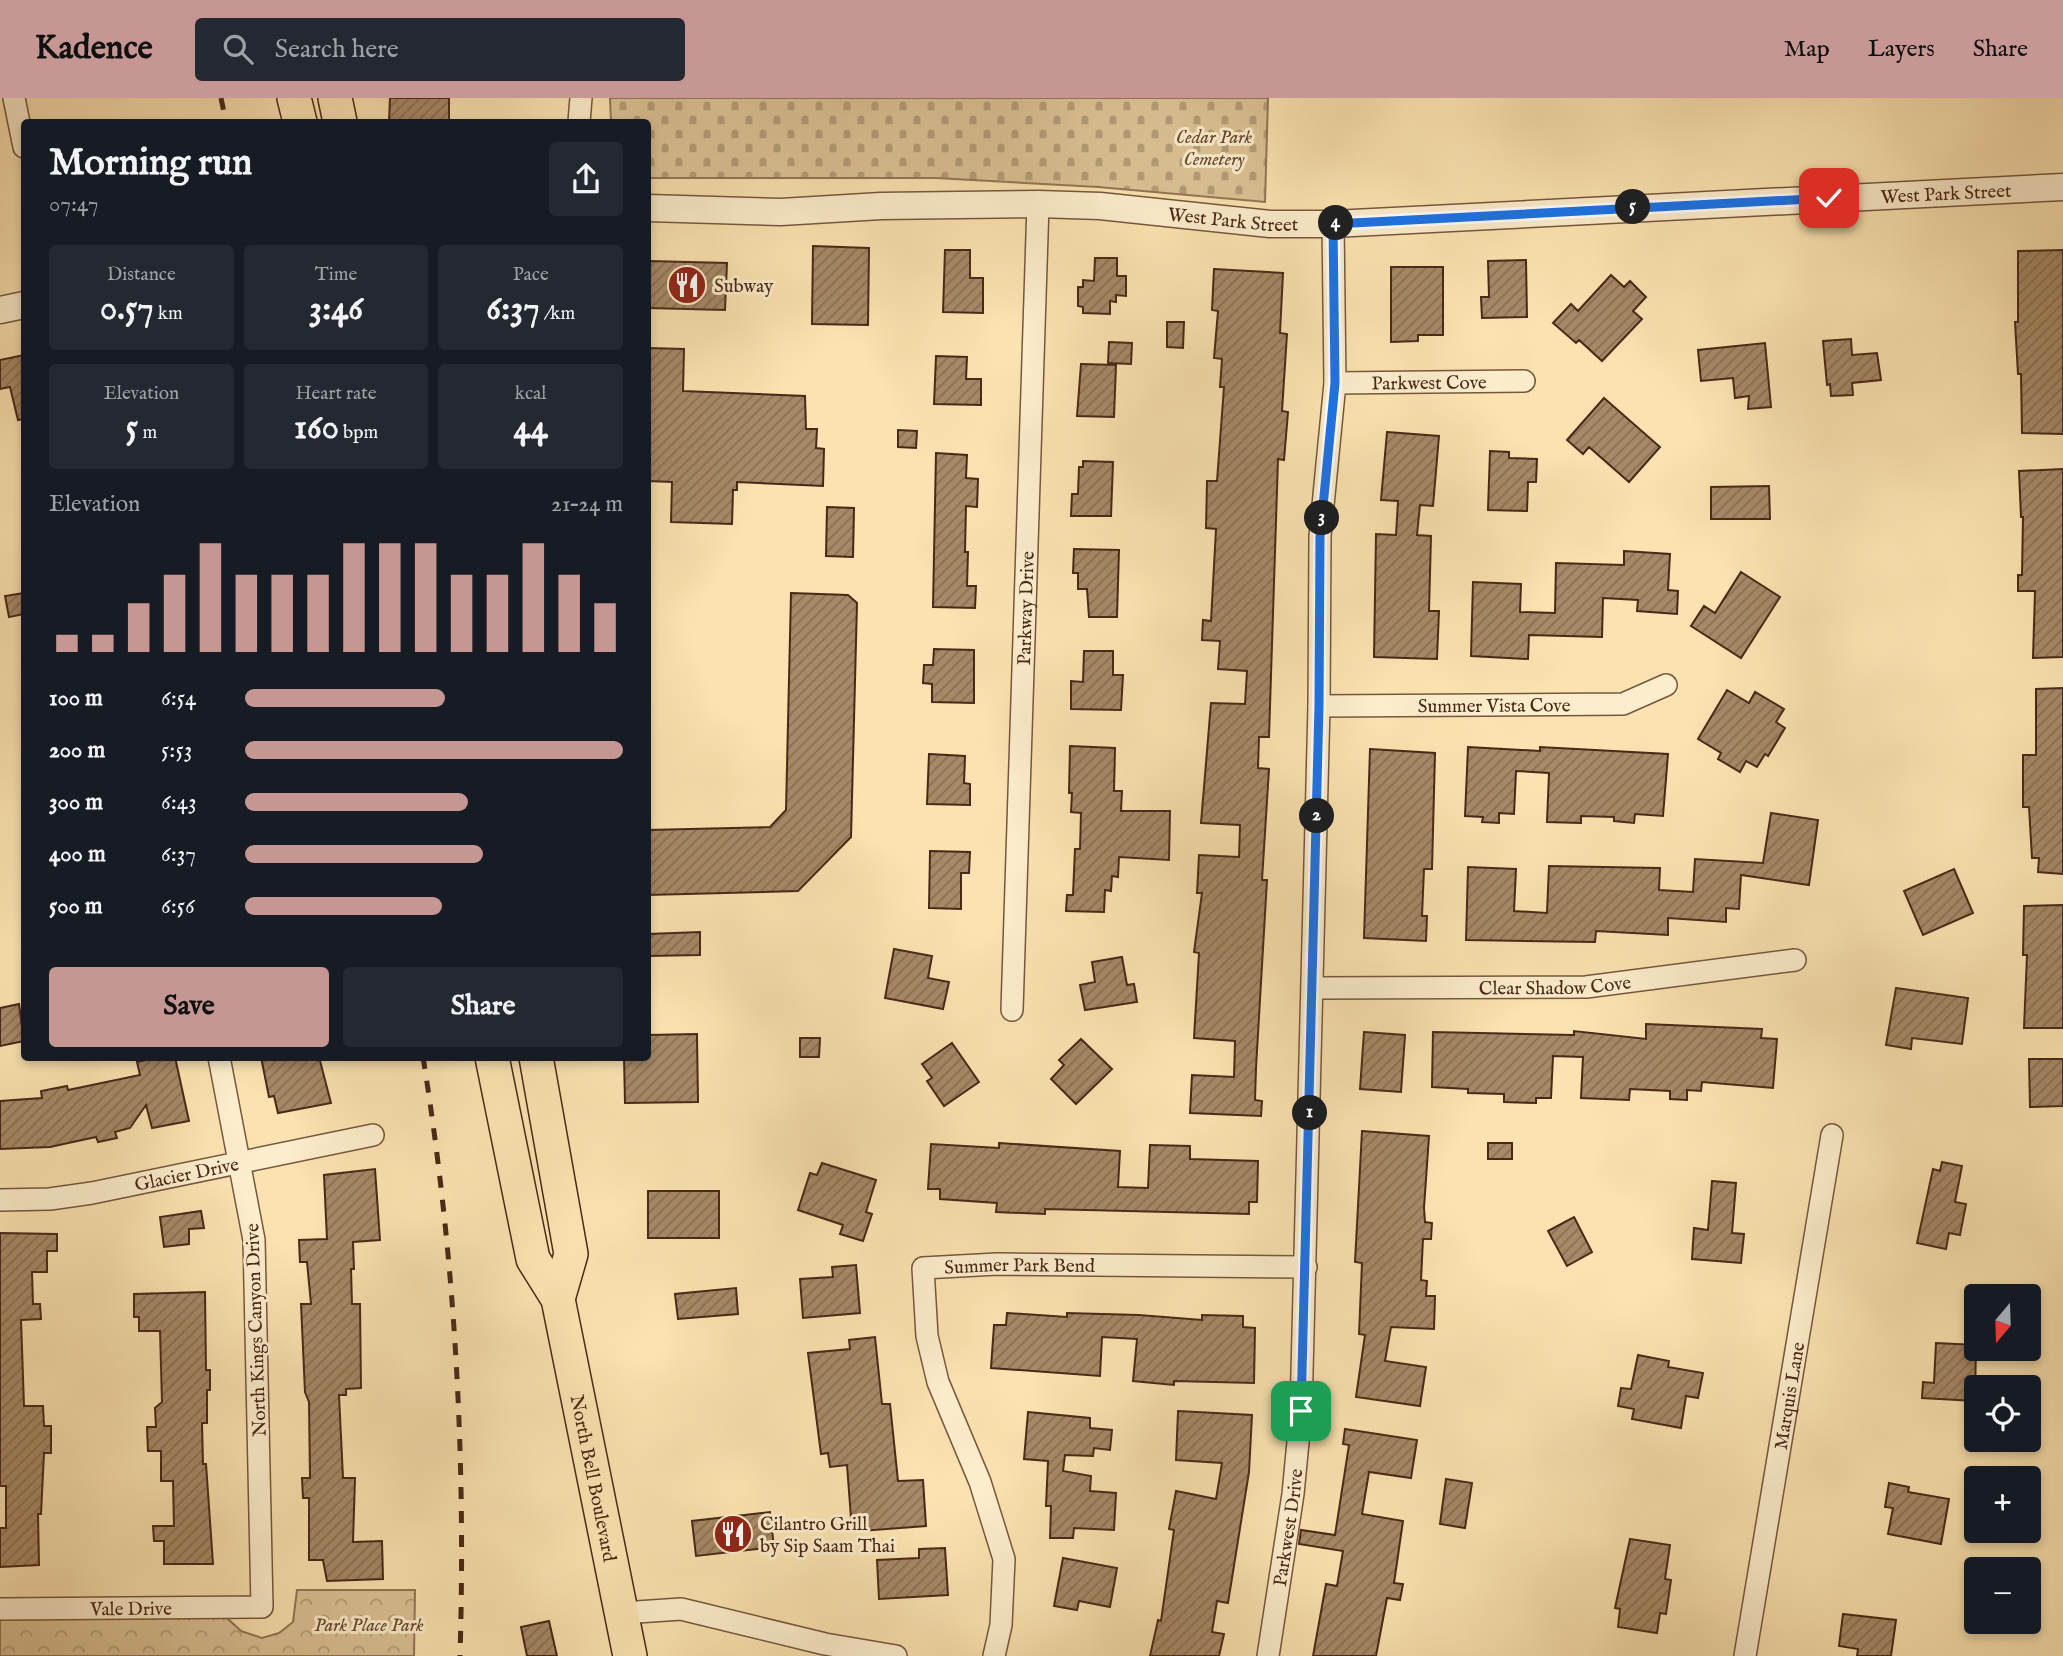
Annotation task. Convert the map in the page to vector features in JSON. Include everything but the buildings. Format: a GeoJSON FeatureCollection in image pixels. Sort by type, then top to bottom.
{"type":"FeatureCollection","features":[{"type":"Feature","properties":{"kind":"main road"},"geometry":{"type":"LineString","coordinates":[[294,98],[299,119]]}},
{"type":"Feature","properties":{"kind":"main road"},"geometry":{"type":"LineString","coordinates":[[335,98],[339,119]]}},
{"type":"Feature","properties":{"kind":"main road","name":"North Bell Boulevard"},"geometry":{"type":"LineString","coordinates":[[493,1061],[533,1259],[558,1299],[630,1656]]}},
{"type":"Feature","properties":{"kind":"main road","name":"North Bell Boulevard"},"geometry":{"type":"LineString","coordinates":[[537,1061],[571,1254],[558,1299]]}},
{"type":"Feature","properties":{"kind":"street"},"geometry":{"type":"LineString","coordinates":[[14,98],[21,132]]}},
{"type":"Feature","properties":{"kind":"street"},"geometry":{"type":"LineString","coordinates":[[579,119],[581,98]]}},
{"type":"Feature","properties":{"kind":"street","name":"West Park Street"},"geometry":{"type":"LineString","coordinates":[[651,208],[781,212],[881,206],[1038,204],[1100,206],[1258,223],[1333,224],[2063,187]]}},
{"type":"Feature","properties":{"kind":"street","name":"Parkway Drive"},"geometry":{"type":"LineString","coordinates":[[1012,1010],[1038,204]]}},
{"type":"Feature","properties":{"kind":"street","name":"Parkwest Drive"},"geometry":{"type":"LineString","coordinates":[[1268,1656],[1293,1494],[1301,1411],[1313,988],[1320,537],[1335,383],[1333,224]]}},
{"type":"Feature","properties":{"kind":"street"},"geometry":{"type":"LineString","coordinates":[[0,310],[21,306]]}},
{"type":"Feature","properties":{"kind":"street","name":"Parkwest Cove"},"geometry":{"type":"LineString","coordinates":[[1335,383],[1524,382]]}},
{"type":"Feature","properties":{"kind":"street","name":"Summer Vista Cove"},"geometry":{"type":"LineString","coordinates":[[1319,706],[1623,704],[1666,685]]}},
{"type":"Feature","properties":{"kind":"street","name":"Clear Shadow Cove"},"geometry":{"type":"LineString","coordinates":[[1313,988],[1586,987],[1795,960]]}},
{"type":"Feature","properties":{"kind":"street","name":"North Kings Canyon Drive"},"geometry":{"type":"LineString","coordinates":[[220,1061],[254,1240],[262,1607]]}},
{"type":"Feature","properties":{"kind":"street","name":"Glacier Drive"},"geometry":{"type":"LineString","coordinates":[[0,1200],[50,1199],[92,1193],[373,1135]]}},
{"type":"Feature","properties":{"kind":"street","name":"Marquis Lane"},"geometry":{"type":"LineString","coordinates":[[1745,1656],[1832,1135]]}},
{"type":"Feature","properties":{"kind":"street","name":"Summer Park Bend"},"geometry":{"type":"LineString","coordinates":[[994,1656],[1001,1625],[1004,1559],[980,1482],[938,1382],[927,1336],[923,1268],[997,1264],[1306,1267]]}},
{"type":"Feature","properties":{"kind":"street","name":"Vale Drive"},"geometry":{"type":"LineString","coordinates":[[0,1609],[262,1607]]}},
{"type":"Feature","properties":{"kind":"street"},"geometry":{"type":"LineString","coordinates":[[622,1613],[681,1609],[825,1644],[896,1656]]}},
{"type":"Feature","properties":{"kind":"green space","name":"Cedar Park Cemetery"},"geometry":{"type":"Polygon","coordinates":[[[610,98],[1268,98],[1265,202],[1098,187],[936,178],[651,178],[651,119],[611,119],[610,98]]]}},
{"type":"Feature","properties":{"kind":"green space","name":"Park Place Park"},"geometry":{"type":"Polygon","coordinates":[[[297,1590],[415,1590],[414,1656],[0,1656],[0,1619],[220,1616],[227,1618],[241,1631],[262,1638],[279,1633],[293,1622],[297,1590]]]}},
{"type":"Feature","properties":{"kind":"railway"},"geometry":{"type":"LineString","coordinates":[[221,98],[225,119]]}},
{"type":"Feature","properties":{"kind":"railway"},"geometry":{"type":"LineString","coordinates":[[424,1061],[443,1206],[456,1355],[461,1505],[460,1656]]}},
{"type":"Feature","properties":{"kind":"place","name":"Subway"},"geometry":{"type":"Point","coordinates":[687,285]}},
{"type":"Feature","properties":{"kind":"place","name":"Cilantro Grill by Sip Saam Thai"},"geometry":{"type":"Point","coordinates":[733,1534]}},
{"type":"Feature","properties":{"kind":"route"},"geometry":{"type":"LineString","coordinates":[[1301,1411],[1319,706],[1320,537],[1335,383],[1333,224],[1829,198]]}}]}
